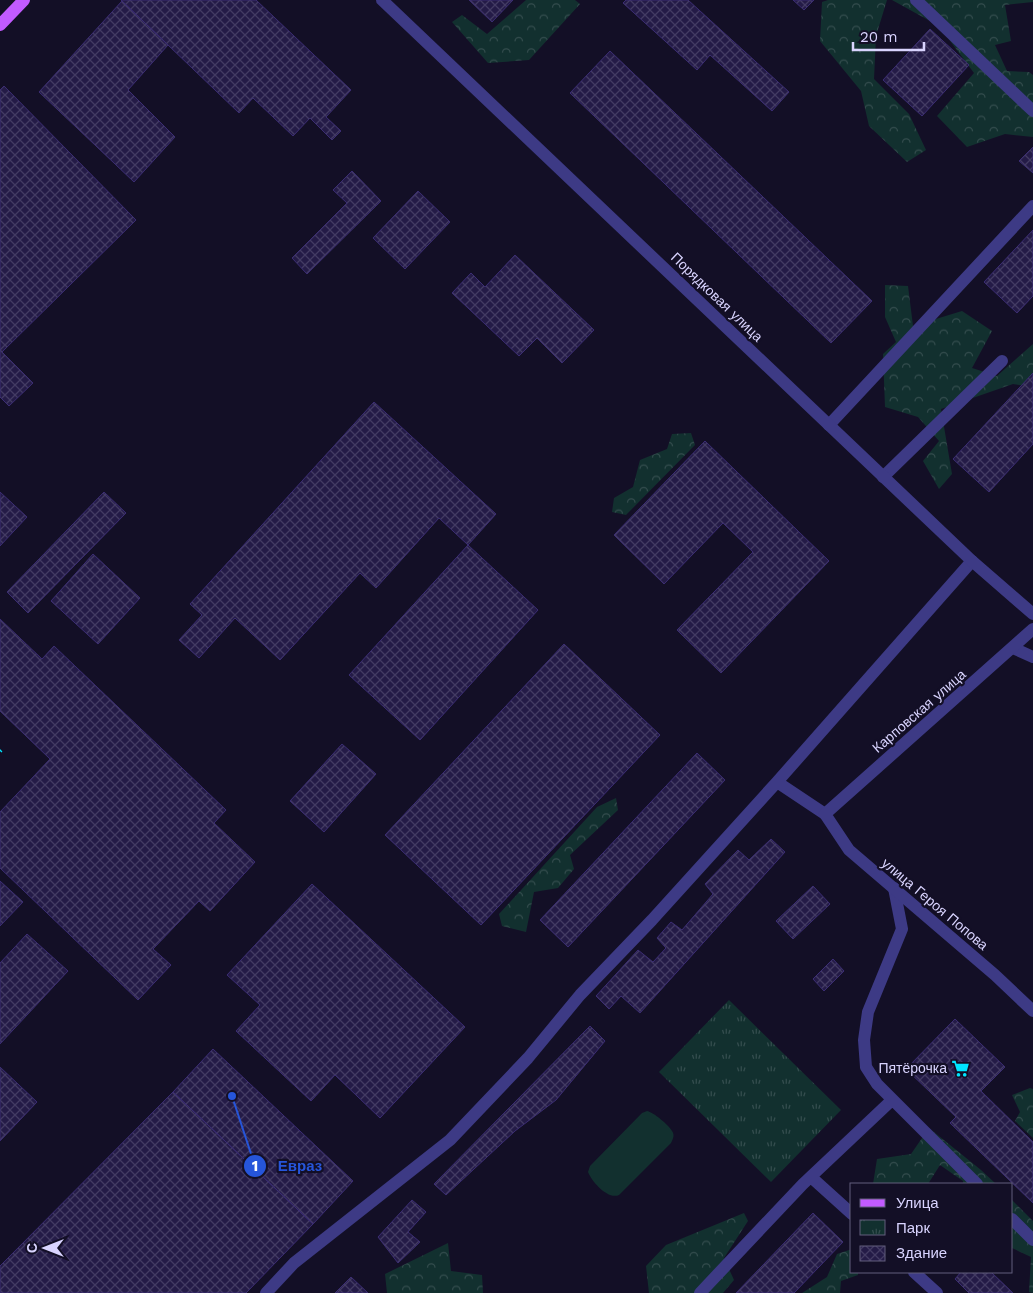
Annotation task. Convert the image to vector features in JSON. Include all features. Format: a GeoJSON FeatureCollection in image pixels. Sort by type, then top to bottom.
{"type":"FeatureCollection","features":[{"type":"Feature","properties":{"kind":"main road"},"geometry":{"type":"LineString","coordinates":[[0,25],[24,0]]}},
{"type":"Feature","properties":{"kind":"street","name":"Порядковая улица"},"geometry":{"type":"LineString","coordinates":[[382,0],[972,561],[1033,614]]}},
{"type":"Feature","properties":{"kind":"street"},"geometry":{"type":"LineString","coordinates":[[916,0],[1033,111]]}},
{"type":"Feature","properties":{"kind":"street"},"geometry":{"type":"LineString","coordinates":[[829,425],[1033,206]]}},
{"type":"Feature","properties":{"kind":"street"},"geometry":{"type":"LineString","coordinates":[[883,477],[1002,361]]}},
{"type":"Feature","properties":{"kind":"street"},"geometry":{"type":"LineString","coordinates":[[266,1293],[294,1263],[450,1140],[528,1058],[580,995],[652,920],[777,782],[972,561]]}},
{"type":"Feature","properties":{"kind":"street","name":"Карповская улица"},"geometry":{"type":"LineString","coordinates":[[825,814],[1033,629]]}},
{"type":"Feature","properties":{"kind":"street"},"geometry":{"type":"LineString","coordinates":[[1013,648],[1033,657]]}},
{"type":"Feature","properties":{"kind":"street"},"geometry":{"type":"LineString","coordinates":[[777,782],[825,814]]}},
{"type":"Feature","properties":{"kind":"street","name":"улица Героя Попова"},"geometry":{"type":"LineString","coordinates":[[825,814],[849,850],[995,975],[1033,1011]]}},
{"type":"Feature","properties":{"kind":"street"},"geometry":{"type":"LineString","coordinates":[[894,888],[902,929],[868,1012],[864,1040],[866,1067],[877,1084],[892,1100],[976,1183]]}},
{"type":"Feature","properties":{"kind":"street"},"geometry":{"type":"LineString","coordinates":[[700,1293],[811,1177],[892,1100]]}},
{"type":"Feature","properties":{"kind":"street"},"geometry":{"type":"LineString","coordinates":[[811,1177],[850,1212]]}},
{"type":"Feature","properties":{"kind":"street"},"geometry":{"type":"LineString","coordinates":[[1013,1220],[1033,1240]]}},
{"type":"Feature","properties":{"kind":"street"},"geometry":{"type":"LineString","coordinates":[[915,1273],[937,1293]]}},
{"type":"Feature","properties":{"kind":"green space"},"geometry":{"type":"Polygon","coordinates":[[[526,0],[575,0],[580,4],[529,60],[488,63],[452,22],[462,15],[487,34],[526,0]]]}},
{"type":"Feature","properties":{"kind":"green space"},"geometry":{"type":"Polygon","coordinates":[[[828,0],[887,0],[876,36],[874,79],[909,114],[926,150],[907,162],[869,126],[861,91],[820,41],[822,2],[828,0]]]}},
{"type":"Feature","properties":{"kind":"green space"},"geometry":{"type":"Polygon","coordinates":[[[892,0],[1033,0],[1033,2],[1005,5],[1011,41],[995,45],[1007,71],[1029,72],[1033,75],[1033,137],[1005,134],[967,147],[937,116],[974,73],[939,26],[892,0]]]}},
{"type":"Feature","properties":{"kind":"green space"},"geometry":{"type":"Polygon","coordinates":[[[885,285],[908,286],[913,326],[962,311],[992,331],[972,368],[997,376],[1033,344],[1033,387],[1013,384],[941,409],[952,474],[939,489],[923,461],[939,441],[918,417],[885,407],[883,354],[896,342],[885,317],[885,285]]]}},
{"type":"Feature","properties":{"kind":"green space"},"geometry":{"type":"Polygon","coordinates":[[[691,433],[695,445],[626,515],[612,512],[614,498],[633,487],[640,460],[667,449],[672,434],[691,433]]]}},
{"type":"Feature","properties":{"kind":"green space"},"geometry":{"type":"Polygon","coordinates":[[[616,798],[618,810],[570,855],[574,869],[558,888],[534,892],[526,932],[502,926],[499,914],[597,807],[616,798]]]}},
{"type":"Feature","properties":{"kind":"green space"},"geometry":{"type":"Polygon","coordinates":[[[729,1000],[841,1110],[771,1182],[659,1072],[729,1000]]]}},
{"type":"Feature","properties":{"kind":"green space"},"geometry":{"type":"Polygon","coordinates":[[[1030,1088],[1033,1089],[1033,1138],[1015,1121],[1020,1112],[1012,1095],[1030,1088]]]}},
{"type":"Feature","properties":{"kind":"green space"},"geometry":{"type":"Polygon","coordinates":[[[647,1111],[657,1116],[670,1128],[673,1134],[671,1143],[619,1195],[615,1196],[605,1193],[593,1181],[588,1172],[590,1166],[642,1113],[647,1111]]]}},
{"type":"Feature","properties":{"kind":"green space"},"geometry":{"type":"Polygon","coordinates":[[[929,1128],[995,1183],[963,1183],[963,1181],[940,1165],[929,1183],[873,1183],[877,1159],[911,1154],[929,1128]]]}},
{"type":"Feature","properties":{"kind":"green space"},"geometry":{"type":"Polygon","coordinates":[[[1013,1201],[1033,1221],[1033,1293],[1029,1292],[1031,1257],[1013,1248],[1013,1201]]]}},
{"type":"Feature","properties":{"kind":"green space"},"geometry":{"type":"Polygon","coordinates":[[[744,1213],[748,1221],[724,1258],[734,1280],[723,1293],[649,1293],[646,1266],[666,1245],[744,1213]]]}},
{"type":"Feature","properties":{"kind":"green space"},"geometry":{"type":"Polygon","coordinates":[[[448,1243],[451,1271],[482,1275],[483,1293],[387,1293],[385,1274],[448,1243]]]}},
{"type":"Feature","properties":{"kind":"green space"},"geometry":{"type":"Polygon","coordinates":[[[850,1250],[850,1273],[858,1273],[858,1275],[841,1281],[840,1293],[802,1293],[827,1277],[837,1254],[850,1250]]]}},
{"type":"Feature","properties":{"kind":"building"},"geometry":{"type":"Polygon","coordinates":[[[121,0],[256,0],[351,90],[326,117],[341,131],[332,140],[310,118],[293,136],[253,98],[239,113],[121,0]]]}},
{"type":"Feature","properties":{"kind":"building"},"geometry":{"type":"Polygon","coordinates":[[[469,0],[513,0],[492,22],[469,0]]]}},
{"type":"Feature","properties":{"kind":"building"},"geometry":{"type":"Polygon","coordinates":[[[626,0],[688,0],[789,92],[772,111],[710,55],[697,70],[623,3],[626,0]]]}},
{"type":"Feature","properties":{"kind":"building"},"geometry":{"type":"Polygon","coordinates":[[[793,0],[814,0],[804,10],[793,0]]]}},
{"type":"Feature","properties":{"kind":"building"},"geometry":{"type":"Polygon","coordinates":[[[122,1],[168,45],[128,90],[175,137],[134,182],[39,92],[122,1]]]}},
{"type":"Feature","properties":{"kind":"building"},"geometry":{"type":"Polygon","coordinates":[[[930,29],[969,65],[922,116],[883,80],[930,29]]]}},
{"type":"Feature","properties":{"kind":"building"},"geometry":{"type":"Polygon","coordinates":[[[610,51],[872,301],[831,343],[570,93],[610,51]]]}},
{"type":"Feature","properties":{"kind":"building"},"geometry":{"type":"Polygon","coordinates":[[[4,86],[136,220],[2,352],[33,383],[9,406],[0,397],[0,90],[4,86]]]}},
{"type":"Feature","properties":{"kind":"building"},"geometry":{"type":"Polygon","coordinates":[[[1033,147],[1033,173],[1019,161],[1033,147]]]}},
{"type":"Feature","properties":{"kind":"building"},"geometry":{"type":"Polygon","coordinates":[[[352,171],[381,201],[307,274],[292,258],[347,203],[333,190],[352,171]]]}},
{"type":"Feature","properties":{"kind":"building"},"geometry":{"type":"Polygon","coordinates":[[[418,191],[450,222],[405,269],[373,238],[418,191]]]}},
{"type":"Feature","properties":{"kind":"building"},"geometry":{"type":"Polygon","coordinates":[[[1033,230],[1033,296],[1017,313],[984,282],[1033,230]]]}},
{"type":"Feature","properties":{"kind":"building"},"geometry":{"type":"Polygon","coordinates":[[[515,255],[594,330],[562,363],[537,338],[519,356],[452,293],[471,273],[485,287],[515,255]]]}},
{"type":"Feature","properties":{"kind":"building"},"geometry":{"type":"Polygon","coordinates":[[[1033,373],[1033,444],[989,492],[953,459],[1033,373]]]}},
{"type":"Feature","properties":{"kind":"building"},"geometry":{"type":"Polygon","coordinates":[[[374,402],[496,514],[468,545],[439,518],[376,588],[360,573],[280,660],[235,618],[199,658],[179,640],[202,615],[190,604],[374,402]]]}},
{"type":"Feature","properties":{"kind":"building"},"geometry":{"type":"Polygon","coordinates":[[[705,441],[829,561],[721,673],[677,630],[753,552],[723,523],[664,584],[614,535],[705,441]]]}},
{"type":"Feature","properties":{"kind":"building"},"geometry":{"type":"Polygon","coordinates":[[[0,492],[27,517],[0,546],[0,492]]]}},
{"type":"Feature","properties":{"kind":"building"},"geometry":{"type":"Polygon","coordinates":[[[104,492],[126,513],[28,613],[7,592],[104,492]]]}},
{"type":"Feature","properties":{"kind":"building"},"geometry":{"type":"Polygon","coordinates":[[[468,545],[538,610],[420,740],[349,675],[468,545]]]}},
{"type":"Feature","properties":{"kind":"building"},"geometry":{"type":"Polygon","coordinates":[[[93,554],[140,598],[98,644],[51,601],[93,554]]]}},
{"type":"Feature","properties":{"kind":"building"},"geometry":{"type":"Polygon","coordinates":[[[0,619],[42,659],[54,646],[226,810],[214,823],[255,862],[210,911],[199,901],[153,949],[171,965],[138,1000],[0,868],[0,812],[50,759],[0,711],[0,619]]]}},
{"type":"Feature","properties":{"kind":"building"},"geometry":{"type":"Polygon","coordinates":[[[564,644],[660,735],[481,925],[385,835],[564,644]]]}},
{"type":"Feature","properties":{"kind":"building"},"geometry":{"type":"Polygon","coordinates":[[[342,744],[376,774],[324,832],[290,801],[342,744]]]}},
{"type":"Feature","properties":{"kind":"building"},"geometry":{"type":"Polygon","coordinates":[[[697,753],[725,780],[568,947],[540,920],[697,753]]]}},
{"type":"Feature","properties":{"kind":"building"},"geometry":{"type":"Polygon","coordinates":[[[771,839],[785,852],[640,1013],[621,996],[609,1009],[596,996],[638,950],[653,962],[666,948],[657,938],[671,922],[682,930],[713,894],[705,884],[738,850],[749,860],[771,839]]]}},
{"type":"Feature","properties":{"kind":"building"},"geometry":{"type":"Polygon","coordinates":[[[0,881],[23,902],[0,926],[0,881]]]}},
{"type":"Feature","properties":{"kind":"building"},"geometry":{"type":"Polygon","coordinates":[[[312,884],[465,1027],[380,1118],[335,1075],[311,1101],[236,1031],[260,1005],[227,975],[312,884]]]}},
{"type":"Feature","properties":{"kind":"building"},"geometry":{"type":"Polygon","coordinates":[[[813,886],[830,904],[793,939],[776,921],[813,886]]]}},
{"type":"Feature","properties":{"kind":"building"},"geometry":{"type":"Polygon","coordinates":[[[27,934],[68,971],[0,1044],[0,963],[27,934]]]}},
{"type":"Feature","properties":{"kind":"building"},"geometry":{"type":"Polygon","coordinates":[[[833,959],[844,971],[824,991],[813,979],[833,959]]]}},
{"type":"Feature","properties":{"kind":"building"},"geometry":{"type":"Polygon","coordinates":[[[955,1019],[1005,1067],[981,1091],[1033,1142],[1033,1203],[950,1123],[956,1117],[906,1069],[955,1019]]]}},
{"type":"Feature","properties":{"kind":"building"},"geometry":{"type":"Polygon","coordinates":[[[590,1026],[605,1041],[556,1100],[515,1131],[446,1195],[434,1184],[590,1026]]]}},
{"type":"Feature","properties":{"kind":"building"},"geometry":{"type":"Polygon","coordinates":[[[213,1049],[353,1181],[313,1224],[173,1092],[213,1049]]]}},
{"type":"Feature","properties":{"kind":"building"},"geometry":{"type":"Polygon","coordinates":[[[0,1067],[37,1102],[0,1141],[0,1067]]]}},
{"type":"Feature","properties":{"kind":"building"},"geometry":{"type":"Polygon","coordinates":[[[173,1092],[313,1224],[246,1293],[0,1293],[0,1266],[173,1092]]]}},
{"type":"Feature","properties":{"kind":"building"},"geometry":{"type":"Polygon","coordinates":[[[412,1200],[426,1212],[408,1232],[420,1242],[398,1263],[378,1237],[412,1200]]]}},
{"type":"Feature","properties":{"kind":"building"},"geometry":{"type":"Polygon","coordinates":[[[813,1213],[843,1242],[794,1293],[736,1293],[813,1213]]]}},
{"type":"Feature","properties":{"kind":"building"},"geometry":{"type":"Polygon","coordinates":[[[960,1273],[992,1273],[1013,1293],[969,1293],[955,1279],[960,1273]]]}},
{"type":"Feature","properties":{"kind":"building"},"geometry":{"type":"Polygon","coordinates":[[[351,1277],[368,1293],[335,1293],[351,1277]]]}},
{"type":"Feature","properties":{"kind":"place","name":"Пятёрочка"},"geometry":{"type":"Point","coordinates":[961,1068]}},
{"type":"Feature","properties":{"kind":"place","name":"Евраз"},"geometry":{"type":"Point","coordinates":[232,1096]}}]}
